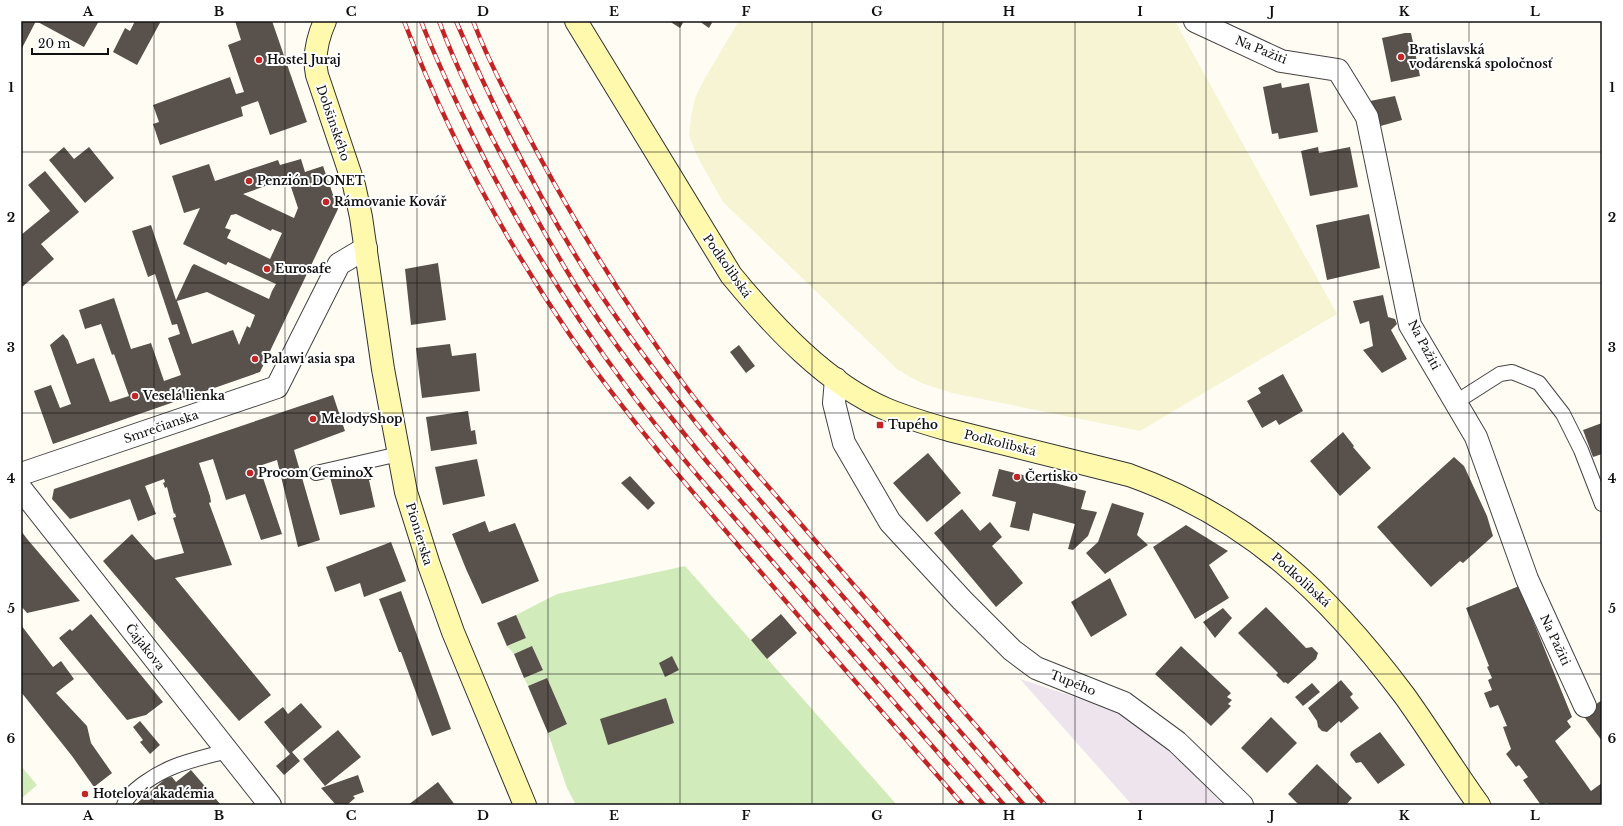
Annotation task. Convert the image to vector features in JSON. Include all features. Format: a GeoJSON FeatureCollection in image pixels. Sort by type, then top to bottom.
{"type":"FeatureCollection","features":[{"type":"Feature","properties":{"kind":"street","name":"Dobšinského"},"geometry":{"type":"LineString","coordinates":[[325,21],[317,43],[314,65],[316,76],[354,185],[366,248]]}},
{"type":"Feature","properties":{"kind":"street","name":"Podkolibská"},"geometry":{"type":"LineString","coordinates":[[576,21],[731,275],[758,309],[797,348],[836,379],[861,396],[894,412],[949,430],[1128,475],[1157,485],[1230,523],[1272,553],[1306,582],[1340,616],[1404,696],[1479,805]]}},
{"type":"Feature","properties":{"kind":"street","name":"Na Pažiti"},"geometry":{"type":"LineString","coordinates":[[1195,21],[1281,61],[1338,70],[1367,117],[1410,325],[1476,437],[1527,580],[1585,706]]}},
{"type":"Feature","properties":{"kind":"street","name":"Pionierska"},"geometry":{"type":"LineString","coordinates":[[366,248],[383,369],[406,492],[428,565],[453,632],[525,805]]}},
{"type":"Feature","properties":{"kind":"street","name":"Smrečianska"},"geometry":{"type":"LineString","coordinates":[[21,474],[277,387],[339,264],[366,248]]}},
{"type":"Feature","properties":{"kind":"street","name":"Tupého"},"geometry":{"type":"LineString","coordinates":[[836,379],[834,403],[844,442],[890,522],[962,600],[1012,650],[1036,668],[1124,703],[1177,742],[1242,805]]}},
{"type":"Feature","properties":{"kind":"street","name":"Čajakova"},"geometry":{"type":"LineString","coordinates":[[21,489],[270,805]]}},
{"type":"Feature","properties":{"kind":"lane"},"geometry":{"type":"LineString","coordinates":[[1456,402],[1500,374],[1512,372],[1539,383],[1566,420],[1581,450],[1602,504]]}},
{"type":"Feature","properties":{"kind":"lane"},"geometry":{"type":"LineString","coordinates":[[316,473],[399,454]]}},
{"type":"Feature","properties":{"kind":"lane"},"geometry":{"type":"LineString","coordinates":[[124,805],[128,797],[143,784],[173,767],[227,751]]}},
{"type":"Feature","properties":{"kind":"shaded area"},"geometry":{"type":"Polygon","coordinates":[[[739,21],[1175,21],[1337,314],[1140,431],[952,393],[921,383],[898,370],[723,202],[697,156],[689,135],[695,98],[705,78],[739,21]]]}},
{"type":"Feature","properties":{"kind":"shaded area"},"geometry":{"type":"Polygon","coordinates":[[[1020,679],[1106,707],[1137,721],[1165,745],[1224,805],[1132,805],[1020,679]]]}},
{"type":"Feature","properties":{"kind":"green space"},"geometry":{"type":"Polygon","coordinates":[[[685,566],[897,805],[576,805],[567,788],[548,733],[567,724],[547,678],[528,686],[524,678],[543,669],[532,646],[514,654],[507,646],[526,638],[516,615],[557,594],[685,566]]]}},
{"type":"Feature","properties":{"kind":"green space"},"geometry":{"type":"Polygon","coordinates":[[[21,766],[37,785],[21,799],[21,766]]]}},
{"type":"Feature","properties":{"kind":"building"},"geometry":{"type":"Polygon","coordinates":[[[21,21],[36,21],[21,50],[21,21]]]}},
{"type":"Feature","properties":{"kind":"building"},"geometry":{"type":"Polygon","coordinates":[[[36,21],[99,21],[84,47],[36,21]]]}},
{"type":"Feature","properties":{"kind":"building"},"geometry":{"type":"Polygon","coordinates":[[[135,21],[161,21],[137,65],[113,52],[125,28],[130,31],[135,21]]]}},
{"type":"Feature","properties":{"kind":"building"},"geometry":{"type":"Polygon","coordinates":[[[235,21],[272,21],[307,122],[270,135],[258,101],[241,107],[243,116],[160,145],[153,124],[159,122],[153,105],[230,77],[236,94],[244,92],[228,45],[241,40],[235,21]]]}},
{"type":"Feature","properties":{"kind":"building"},"geometry":{"type":"Polygon","coordinates":[[[669,21],[684,21],[680,28],[669,21]]]}},
{"type":"Feature","properties":{"kind":"building"},"geometry":{"type":"Polygon","coordinates":[[[699,21],[713,21],[709,28],[699,21]]]}},
{"type":"Feature","properties":{"kind":"building","name":"Bratislavská vodárenská spoločnosť"},"geometry":{"type":"Polygon","coordinates":[[[1411,33],[1420,76],[1391,82],[1382,38],[1411,33]]]}},
{"type":"Feature","properties":{"kind":"building"},"geometry":{"type":"Polygon","coordinates":[[[1281,83],[1282,88],[1309,83],[1318,132],[1279,139],[1278,133],[1272,134],[1263,87],[1281,83]]]}},
{"type":"Feature","properties":{"kind":"building"},"geometry":{"type":"Polygon","coordinates":[[[1395,96],[1402,120],[1377,127],[1370,101],[1395,96]]]}},
{"type":"Feature","properties":{"kind":"building"},"geometry":{"type":"Polygon","coordinates":[[[64,147],[74,159],[89,147],[114,178],[85,203],[49,160],[64,147]]]}},
{"type":"Feature","properties":{"kind":"building"},"geometry":{"type":"Polygon","coordinates":[[[1318,147],[1319,153],[1350,147],[1358,187],[1310,196],[1301,151],[1318,147]]]}},
{"type":"Feature","properties":{"kind":"building"},"geometry":{"type":"Polygon","coordinates":[[[301,159],[305,172],[323,166],[338,209],[260,372],[53,444],[34,391],[51,385],[60,408],[71,404],[50,345],[63,334],[68,340],[77,364],[94,358],[110,402],[129,396],[114,354],[112,355],[101,324],[85,329],[79,310],[114,298],[131,349],[151,343],[164,381],[181,375],[168,338],[180,334],[177,324],[172,325],[155,274],[148,277],[132,231],[151,225],[176,300],[194,264],[269,299],[276,284],[228,262],[226,265],[183,244],[200,208],[184,213],[172,176],[209,164],[215,181],[278,160],[280,165],[301,159]],[[288,178],[243,194],[294,218],[298,208],[288,178]],[[236,214],[231,215],[225,228],[231,230],[227,238],[270,259],[282,233],[272,229],[271,231],[236,214]],[[207,292],[177,301],[192,344],[233,330],[239,345],[247,326],[250,328],[255,315],[207,292]]]}},
{"type":"Feature","properties":{"kind":"building"},"geometry":{"type":"Polygon","coordinates":[[[45,171],[79,212],[41,244],[54,259],[21,288],[21,235],[50,211],[28,185],[45,171]]]}},
{"type":"Feature","properties":{"kind":"building"},"geometry":{"type":"Polygon","coordinates":[[[1369,214],[1380,268],[1327,280],[1316,225],[1369,214]]]}},
{"type":"Feature","properties":{"kind":"building"},"geometry":{"type":"Polygon","coordinates":[[[438,263],[446,320],[411,325],[405,269],[438,263]]]}},
{"type":"Feature","properties":{"kind":"building"},"geometry":{"type":"Polygon","coordinates":[[[1383,295],[1388,317],[1395,319],[1397,324],[1391,330],[1407,359],[1382,373],[1363,350],[1373,346],[1369,321],[1360,324],[1353,301],[1383,295]]]}},
{"type":"Feature","properties":{"kind":"building"},"geometry":{"type":"Polygon","coordinates":[[[450,344],[452,356],[476,353],[480,391],[422,398],[416,348],[450,344]]]}},
{"type":"Feature","properties":{"kind":"building"},"geometry":{"type":"Polygon","coordinates":[[[739,345],[755,366],[746,373],[730,352],[739,345]]]}},
{"type":"Feature","properties":{"kind":"building"},"geometry":{"type":"Polygon","coordinates":[[[1283,374],[1303,411],[1279,425],[1276,420],[1262,428],[1247,401],[1261,393],[1258,388],[1283,374]]]}},
{"type":"Feature","properties":{"kind":"building"},"geometry":{"type":"Polygon","coordinates":[[[333,395],[345,431],[294,450],[320,540],[298,547],[277,460],[259,466],[282,534],[261,540],[245,494],[226,500],[213,459],[199,463],[210,496],[211,502],[209,503],[232,565],[175,578],[271,695],[239,721],[103,561],[132,534],[155,560],[184,553],[173,518],[176,517],[175,513],[174,514],[167,487],[165,488],[163,483],[165,482],[164,479],[145,486],[156,514],[138,521],[130,499],[70,519],[52,499],[54,489],[333,395]]]}},
{"type":"Feature","properties":{"kind":"building"},"geometry":{"type":"Polygon","coordinates":[[[468,411],[471,431],[475,430],[477,444],[431,451],[426,417],[468,411]]]}},
{"type":"Feature","properties":{"kind":"building"},"geometry":{"type":"Polygon","coordinates":[[[1602,423],[1602,454],[1593,457],[1583,430],[1602,423]]]}},
{"type":"Feature","properties":{"kind":"building"},"geometry":{"type":"Polygon","coordinates":[[[1343,432],[1354,446],[1353,447],[1371,468],[1340,496],[1310,461],[1343,432]]]}},
{"type":"Feature","properties":{"kind":"building"},"geometry":{"type":"Polygon","coordinates":[[[928,453],[961,493],[927,522],[893,483],[928,453]]]}},
{"type":"Feature","properties":{"kind":"building"},"geometry":{"type":"Polygon","coordinates":[[[1454,457],[1464,466],[1487,516],[1493,536],[1463,563],[1460,561],[1431,587],[1377,527],[1454,457]]]}},
{"type":"Feature","properties":{"kind":"building"},"geometry":{"type":"Polygon","coordinates":[[[477,459],[485,496],[443,505],[435,467],[477,459]]]}},
{"type":"Feature","properties":{"kind":"building"},"geometry":{"type":"Polygon","coordinates":[[[368,468],[375,507],[340,515],[330,477],[368,468]]]}},
{"type":"Feature","properties":{"kind":"building"},"geometry":{"type":"Polygon","coordinates":[[[999,469],[1086,491],[1081,509],[1097,512],[1088,536],[1073,550],[1068,549],[1075,524],[1033,513],[1029,531],[1010,527],[1016,502],[992,496],[999,469]]]}},
{"type":"Feature","properties":{"kind":"building"},"geometry":{"type":"Polygon","coordinates":[[[630,476],[655,503],[648,510],[621,483],[630,476]]]}},
{"type":"Feature","properties":{"kind":"building"},"geometry":{"type":"Polygon","coordinates":[[[1112,503],[1144,513],[1137,535],[1148,545],[1105,574],[1086,553],[1098,542],[1112,503]]]}},
{"type":"Feature","properties":{"kind":"building"},"geometry":{"type":"Polygon","coordinates":[[[962,509],[980,531],[990,522],[1002,537],[992,546],[1023,583],[996,607],[934,533],[962,509]]]}},
{"type":"Feature","properties":{"kind":"building"},"geometry":{"type":"Polygon","coordinates":[[[485,521],[489,532],[515,523],[539,581],[482,604],[452,534],[485,521]]]}},
{"type":"Feature","properties":{"kind":"building"},"geometry":{"type":"Polygon","coordinates":[[[1186,525],[1228,551],[1209,565],[1229,598],[1195,619],[1153,547],[1186,525]]]}},
{"type":"Feature","properties":{"kind":"building"},"geometry":{"type":"Polygon","coordinates":[[[21,531],[80,601],[27,613],[21,606],[21,531]]]}},
{"type":"Feature","properties":{"kind":"building"},"geometry":{"type":"Polygon","coordinates":[[[391,542],[406,581],[364,597],[360,583],[335,592],[326,567],[391,542]]]}},
{"type":"Feature","properties":{"kind":"building"},"geometry":{"type":"Polygon","coordinates":[[[1110,578],[1127,615],[1091,637],[1071,602],[1110,578]]]}},
{"type":"Feature","properties":{"kind":"building"},"geometry":{"type":"Polygon","coordinates":[[[1519,586],[1572,717],[1567,721],[1571,727],[1555,741],[1591,791],[1602,783],[1602,805],[1549,805],[1547,803],[1541,805],[1523,780],[1528,777],[1519,765],[1516,767],[1506,754],[1511,749],[1503,727],[1507,726],[1498,705],[1490,708],[1484,693],[1492,690],[1488,680],[1492,678],[1487,667],[1489,666],[1466,608],[1519,586]]]}},
{"type":"Feature","properties":{"kind":"building"},"geometry":{"type":"Polygon","coordinates":[[[401,591],[451,729],[432,736],[401,652],[399,652],[379,599],[401,591]]]}},
{"type":"Feature","properties":{"kind":"building"},"geometry":{"type":"Polygon","coordinates":[[[1266,607],[1306,648],[1312,647],[1318,653],[1316,659],[1288,684],[1285,682],[1284,683],[1276,675],[1278,673],[1238,633],[1266,607]]]}},
{"type":"Feature","properties":{"kind":"building"},"geometry":{"type":"Polygon","coordinates":[[[1223,608],[1232,618],[1215,638],[1203,622],[1223,608]]]}},
{"type":"Feature","properties":{"kind":"building"},"geometry":{"type":"Polygon","coordinates":[[[91,614],[163,702],[146,715],[127,720],[59,638],[70,629],[72,631],[91,614]]]}},
{"type":"Feature","properties":{"kind":"building"},"geometry":{"type":"Polygon","coordinates":[[[781,614],[797,633],[767,659],[751,640],[781,614]]]}},
{"type":"Feature","properties":{"kind":"building"},"geometry":{"type":"Polygon","coordinates":[[[516,615],[526,638],[507,646],[497,623],[516,615]]]}},
{"type":"Feature","properties":{"kind":"building"},"geometry":{"type":"Polygon","coordinates":[[[21,625],[53,667],[61,661],[74,679],[56,693],[87,726],[91,743],[112,773],[94,787],[72,756],[21,692],[21,625]]]}},
{"type":"Feature","properties":{"kind":"building"},"geometry":{"type":"Polygon","coordinates":[[[532,646],[543,670],[524,678],[514,654],[532,646]]]}},
{"type":"Feature","properties":{"kind":"building"},"geometry":{"type":"Polygon","coordinates":[[[1181,646],[1231,693],[1227,697],[1232,700],[1228,704],[1231,706],[1211,726],[1155,674],[1181,646]]]}},
{"type":"Feature","properties":{"kind":"building"},"geometry":{"type":"Polygon","coordinates":[[[672,656],[679,670],[665,677],[659,663],[672,656]]]}},
{"type":"Feature","properties":{"kind":"building"},"geometry":{"type":"Polygon","coordinates":[[[547,678],[567,724],[548,733],[528,686],[547,678]]]}},
{"type":"Feature","properties":{"kind":"building"},"geometry":{"type":"Polygon","coordinates":[[[1341,680],[1353,694],[1350,697],[1359,708],[1341,723],[1339,721],[1327,732],[1322,731],[1318,727],[1317,721],[1308,708],[1341,680]]]}},
{"type":"Feature","properties":{"kind":"building"},"geometry":{"type":"Polygon","coordinates":[[[1312,683],[1320,692],[1303,706],[1295,697],[1312,683]]]}},
{"type":"Feature","properties":{"kind":"building"},"geometry":{"type":"Polygon","coordinates":[[[666,698],[674,723],[608,745],[600,719],[666,698]]]}},
{"type":"Feature","properties":{"kind":"building"},"geometry":{"type":"Polygon","coordinates":[[[1602,700],[1602,741],[1582,714],[1602,700]]]}},
{"type":"Feature","properties":{"kind":"building"},"geometry":{"type":"Polygon","coordinates":[[[301,703],[322,727],[292,752],[300,761],[284,775],[276,766],[290,754],[264,722],[283,707],[288,714],[301,703]]]}},
{"type":"Feature","properties":{"kind":"building"},"geometry":{"type":"Polygon","coordinates":[[[1271,717],[1297,743],[1267,773],[1241,748],[1271,717]]]}},
{"type":"Feature","properties":{"kind":"building"},"geometry":{"type":"Polygon","coordinates":[[[140,721],[160,745],[150,754],[140,742],[143,740],[133,727],[140,721]]]}},
{"type":"Feature","properties":{"kind":"building"},"geometry":{"type":"Polygon","coordinates":[[[338,730],[361,757],[325,786],[303,759],[338,730]]]}},
{"type":"Feature","properties":{"kind":"building"},"geometry":{"type":"Polygon","coordinates":[[[1380,732],[1405,765],[1378,784],[1361,762],[1356,763],[1350,755],[1351,752],[1380,732]]]}},
{"type":"Feature","properties":{"kind":"building"},"geometry":{"type":"Polygon","coordinates":[[[1317,764],[1352,798],[1346,805],[1299,805],[1288,794],[1317,764]]]}},
{"type":"Feature","properties":{"kind":"building"},"geometry":{"type":"Polygon","coordinates":[[[191,770],[221,805],[135,805],[166,778],[172,777],[176,782],[191,770]]]}},
{"type":"Feature","properties":{"kind":"building"},"geometry":{"type":"Polygon","coordinates":[[[358,775],[364,792],[353,796],[355,798],[347,805],[336,805],[321,788],[358,775]]]}},
{"type":"Feature","properties":{"kind":"building"},"geometry":{"type":"Polygon","coordinates":[[[438,782],[455,805],[408,805],[438,782]]]}},
{"type":"Feature","properties":{"kind":"railway"},"geometry":{"type":"LineString","coordinates":[[404,21],[438,103],[457,143],[499,222],[545,298],[589,362],[650,441],[693,493],[963,805]]}},
{"type":"Feature","properties":{"kind":"railway"},"geometry":{"type":"LineString","coordinates":[[421,21],[456,102],[486,162],[522,228],[582,324],[626,386],[681,456],[720,502],[984,805]]}},
{"type":"Feature","properties":{"kind":"railway"},"geometry":{"type":"LineString","coordinates":[[439,21],[469,92],[504,160],[546,236],[576,286],[623,354],[708,463],[1004,805]]}},
{"type":"Feature","properties":{"kind":"railway"},"geometry":{"type":"LineString","coordinates":[[456,21],[501,119],[534,184],[570,246],[613,313],[664,382],[744,482],[1024,805]]}},
{"type":"Feature","properties":{"kind":"railway"},"geometry":{"type":"LineString","coordinates":[[473,21],[495,72],[538,154],[572,214],[646,331],[686,387],[753,469],[1045,805]]}},
{"type":"Feature","properties":{"kind":"place","name":"Bratislavská vodárenská spoločnosť"},"geometry":{"type":"Point","coordinates":[1401,57]}},
{"type":"Feature","properties":{"kind":"place","name":"Hostel Juraj"},"geometry":{"type":"Point","coordinates":[259,60]}},
{"type":"Feature","properties":{"kind":"place","name":"Penzión DONET"},"geometry":{"type":"Point","coordinates":[249,181]}},
{"type":"Feature","properties":{"kind":"place","name":"Rámovanie Kovář"},"geometry":{"type":"Point","coordinates":[326,202]}},
{"type":"Feature","properties":{"kind":"place","name":"Eurosafe"},"geometry":{"type":"Point","coordinates":[267,269]}},
{"type":"Feature","properties":{"kind":"place","name":"Palawi asia spa"},"geometry":{"type":"Point","coordinates":[255,359]}},
{"type":"Feature","properties":{"kind":"place","name":"Veselá lienka"},"geometry":{"type":"Point","coordinates":[135,396]}},
{"type":"Feature","properties":{"kind":"place","name":"MelodyShop"},"geometry":{"type":"Point","coordinates":[313,419]}},
{"type":"Feature","properties":{"kind":"place","name":"Tupého"},"geometry":{"type":"Point","coordinates":[880,425]}},
{"type":"Feature","properties":{"kind":"place","name":"Procom GeminoX"},"geometry":{"type":"Point","coordinates":[250,473]}},
{"type":"Feature","properties":{"kind":"place","name":"Čertisko"},"geometry":{"type":"Point","coordinates":[1017,477]}},
{"type":"Feature","properties":{"kind":"place","name":"Hotelová akadémia"},"geometry":{"type":"Point","coordinates":[85,794]}}]}
